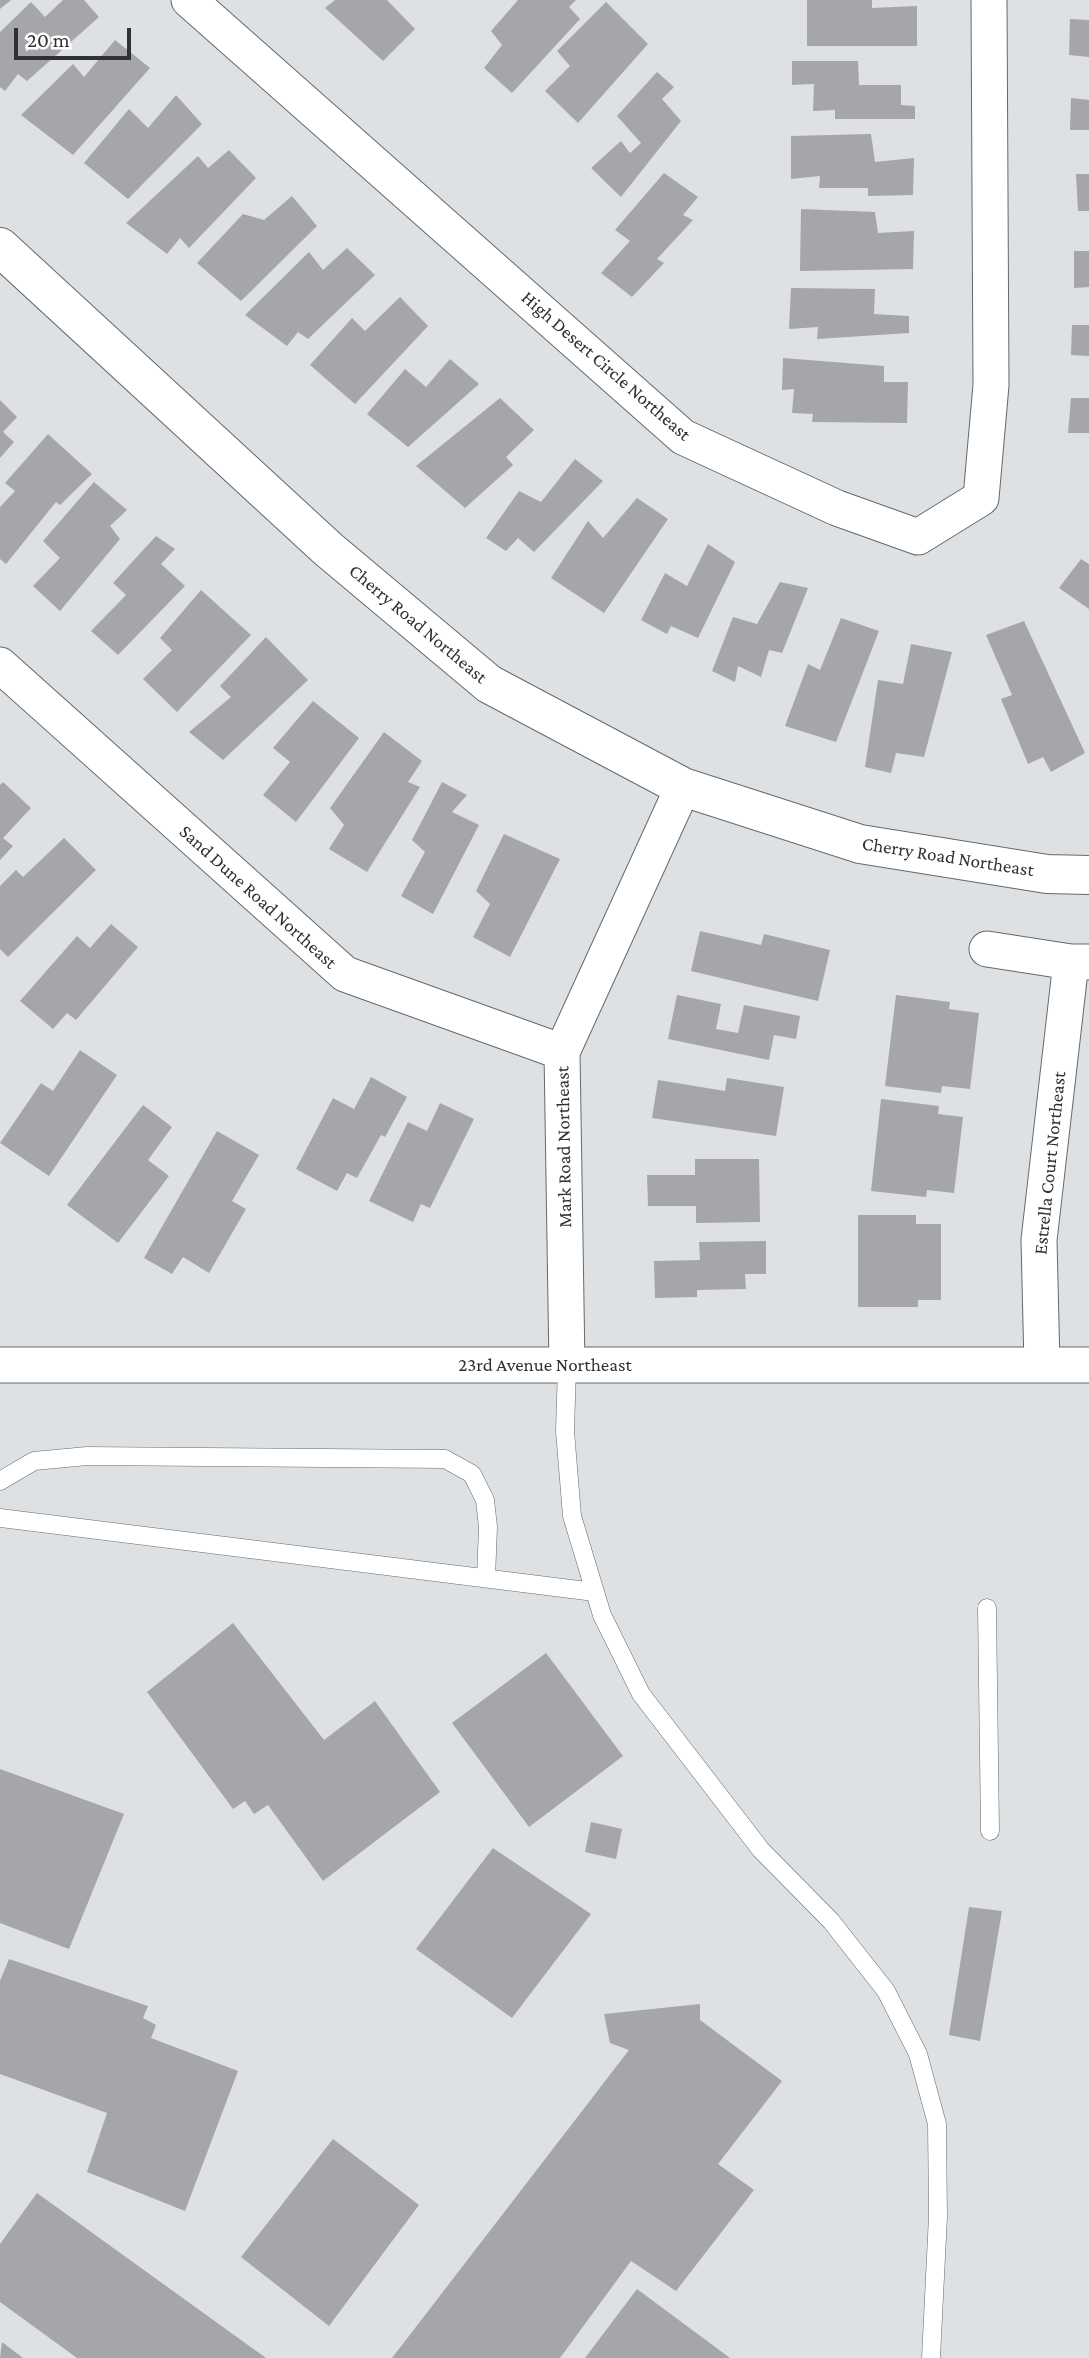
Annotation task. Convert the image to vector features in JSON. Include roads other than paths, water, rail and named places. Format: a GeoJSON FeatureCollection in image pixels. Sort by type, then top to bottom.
{"type":"FeatureCollection","features":[{"type":"Feature","properties":{"kind":"street","name":"High Desert Circle Northeast"},"geometry":{"type":"LineString","coordinates":[[189,0],[683,437],[837,508],[918,537],[981,498],[991,385],[989,0]]}},
{"type":"Feature","properties":{"kind":"street","name":"Cherry Road Northeast"},"geometry":{"type":"LineString","coordinates":[[0,247],[328,549],[489,684],[683,788],[860,844],[1047,874],[1089,876]]}},
{"type":"Feature","properties":{"kind":"street","name":"Sand Dune Road Northeast"},"geometry":{"type":"LineString","coordinates":[[0,666],[345,974],[562,1052]]}},
{"type":"Feature","properties":{"kind":"street","name":"Mark Road Northeast"},"geometry":{"type":"LineString","coordinates":[[567,1366],[562,1052],[683,788]]}},
{"type":"Feature","properties":{"kind":"street","name":"Estrella Court Northeast"},"geometry":{"type":"LineString","coordinates":[[987,949],[1080,962],[1039,1240],[1042,1365]]}},
{"type":"Feature","properties":{"kind":"street","name":"23rd Avenue Northeast"},"geometry":{"type":"LineString","coordinates":[[0,1365],[1089,1365]]}},
{"type":"Feature","properties":{"kind":"lane"},"geometry":{"type":"LineString","coordinates":[[567,1366],[565,1432],[572,1516],[602,1615],[640,1694],[761,1850],[831,1922],[886,1991],[918,2054],[937,2124],[938,2216],[931,2358]]}},
{"type":"Feature","properties":{"kind":"lane"},"geometry":{"type":"LineString","coordinates":[[0,1481],[34,1461],[87,1455],[445,1459],[472,1475],[485,1500],[488,1527],[486,1578]]}},
{"type":"Feature","properties":{"kind":"lane"},"geometry":{"type":"LineString","coordinates":[[0,1518],[595,1592]]}},
{"type":"Feature","properties":{"kind":"lane"},"geometry":{"type":"LineString","coordinates":[[987,1608],[990,1831]]}}]}
